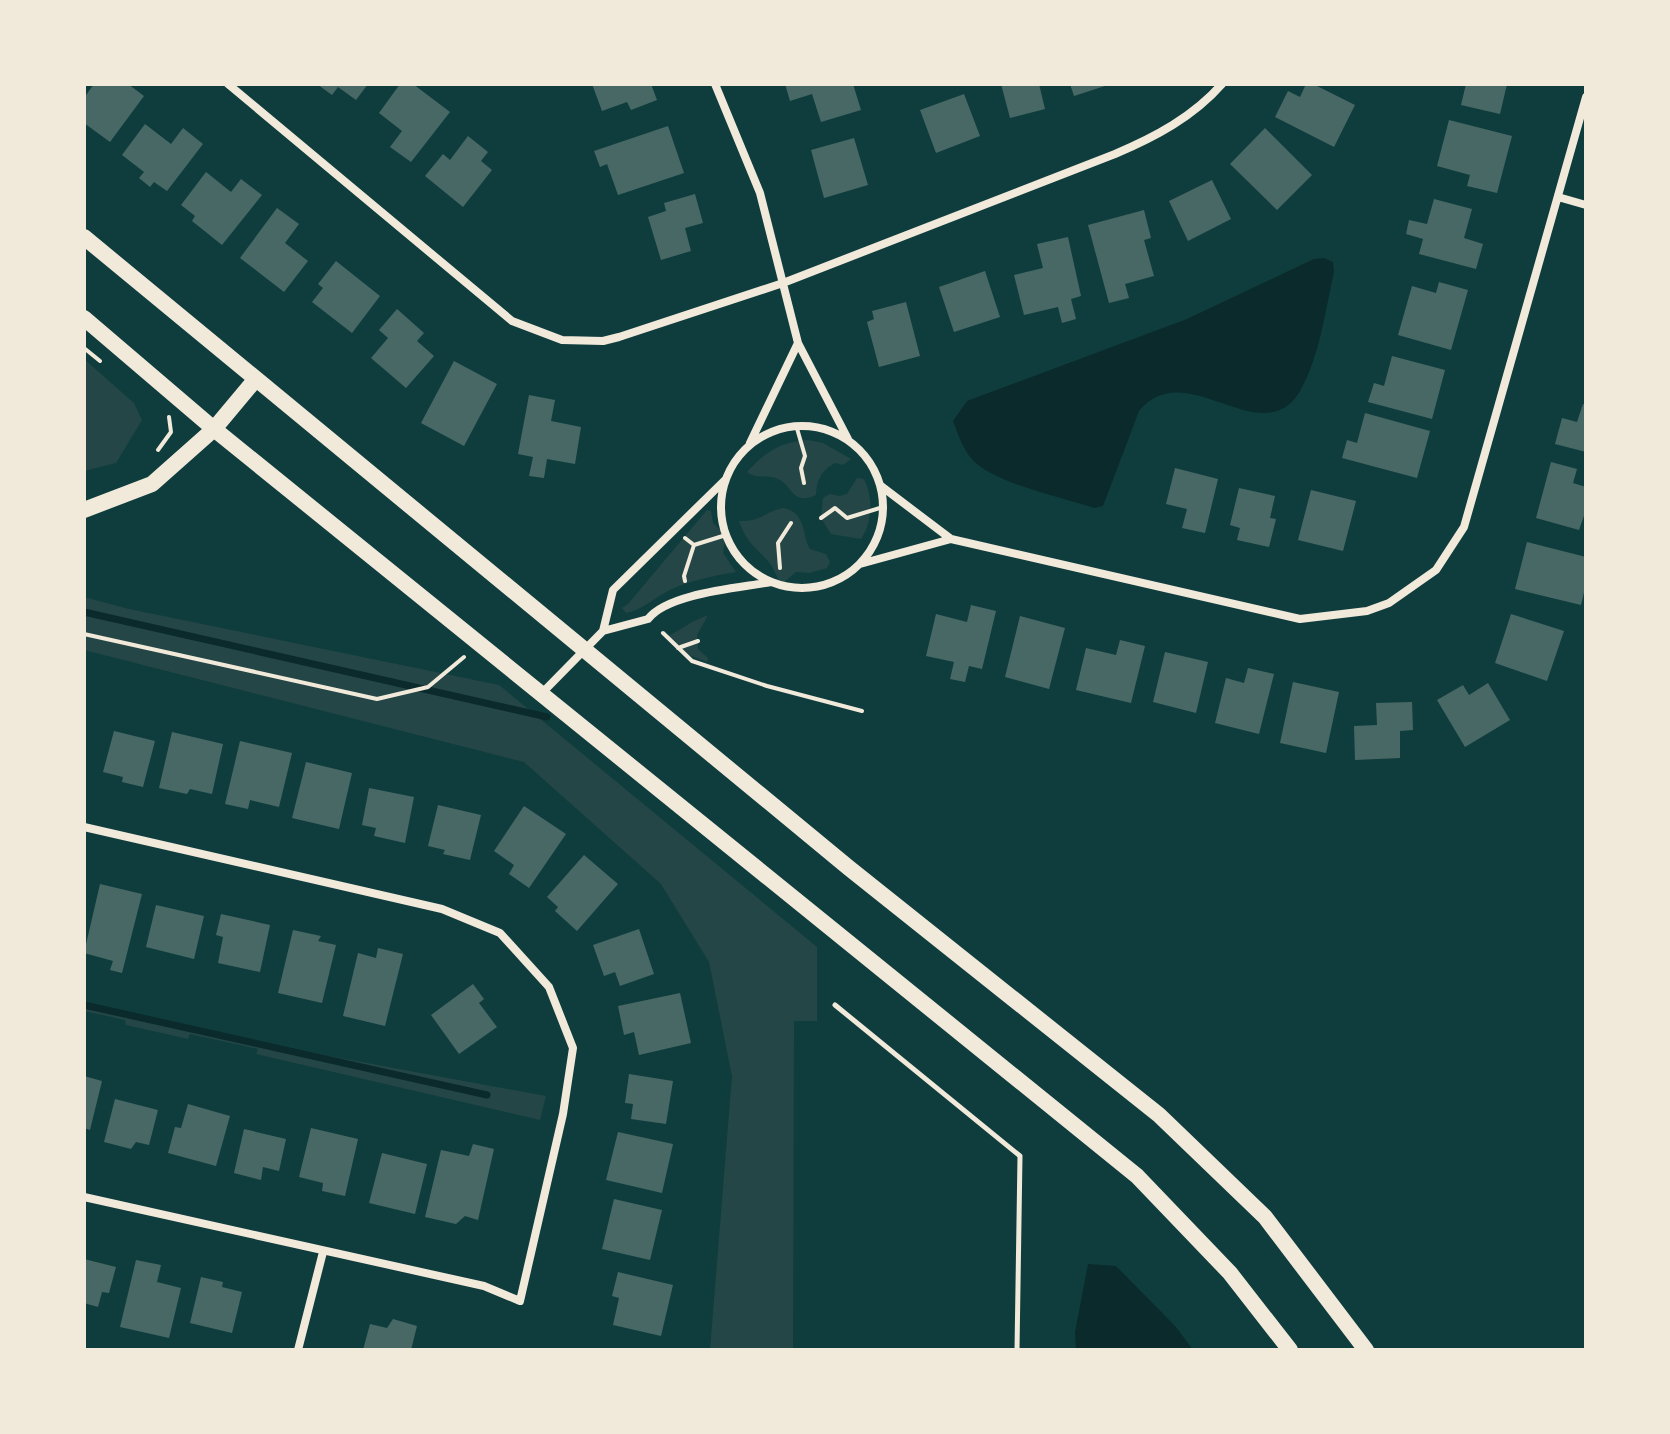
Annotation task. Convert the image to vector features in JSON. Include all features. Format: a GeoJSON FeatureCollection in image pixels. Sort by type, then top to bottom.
{"type":"FeatureCollection","features":[{"type":"Feature","properties":{"kind":"main road"},"geometry":{"type":"LineString","coordinates":[[84,237],[849,868],[1159,1115],[1265,1217],[1366,1350]]}},
{"type":"Feature","properties":{"kind":"main road"},"geometry":{"type":"LineString","coordinates":[[84,318],[214,429],[1137,1176],[1230,1273],[1290,1350]]}},
{"type":"Feature","properties":{"kind":"main road"},"geometry":{"type":"LineString","coordinates":[[84,510],[152,484],[214,429],[255,380]]}},
{"type":"Feature","properties":{"kind":"street"},"geometry":{"type":"LineString","coordinates":[[228,84],[512,321],[542,335],[562,340],[603,341],[783,283],[1159,135],[1205,101],[1222,84]]}},
{"type":"Feature","properties":{"kind":"street"},"geometry":{"type":"LineString","coordinates":[[715,84],[760,193],[798,343],[848,440]]}},
{"type":"Feature","properties":{"kind":"street"},"geometry":{"type":"LineString","coordinates":[[881,486],[951,539],[1300,619],[1323,619],[1367,611],[1389,603],[1436,570],[1464,527],[1586,97]]}},
{"type":"Feature","properties":{"kind":"street"},"geometry":{"type":"LineString","coordinates":[[1558,197],[1586,205]]}},
{"type":"Feature","properties":{"kind":"street"},"geometry":{"type":"LineString","coordinates":[[749,445],[771,431],[796,425],[823,428],[848,440],[863,452],[881,486],[883,514],[876,541],[860,564],[841,579],[818,587],[794,588],[771,582],[750,569],[734,551],[726,535],[721,504],[726,480],[735,461],[749,445],[798,343]]}},
{"type":"Feature","properties":{"kind":"street"},"geometry":{"type":"LineString","coordinates":[[603,631],[613,590],[726,480]]}},
{"type":"Feature","properties":{"kind":"street"},"geometry":{"type":"LineString","coordinates":[[860,564],[951,539]]}},
{"type":"Feature","properties":{"kind":"street"},"geometry":{"type":"LineString","coordinates":[[542,693],[603,631],[648,619],[652,613],[678,600],[771,582]]}},
{"type":"Feature","properties":{"kind":"street"},"geometry":{"type":"LineString","coordinates":[[84,827],[442,909],[500,933],[549,987],[573,1048],[563,1114],[520,1301],[484,1286],[84,1197]]}},
{"type":"Feature","properties":{"kind":"street"},"geometry":{"type":"LineString","coordinates":[[298,1350],[323,1252]]}},
{"type":"Feature","properties":{"kind":"lane"},"geometry":{"type":"LineString","coordinates":[[835,1005],[1020,1156],[1017,1350]]}},
{"type":"Feature","properties":{"kind":"path"},"geometry":{"type":"LineString","coordinates":[[156,452],[171,432],[169,417]]}},
{"type":"Feature","properties":{"kind":"path"},"geometry":{"type":"LineString","coordinates":[[796,425],[805,456],[801,468],[804,483]]}},
{"type":"Feature","properties":{"kind":"path"},"geometry":{"type":"LineString","coordinates":[[821,518],[835,508],[847,518],[883,507]]}},
{"type":"Feature","properties":{"kind":"path"},"geometry":{"type":"LineString","coordinates":[[781,585],[778,543],[791,523]]}},
{"type":"Feature","properties":{"kind":"path"},"geometry":{"type":"LineString","coordinates":[[694,545],[726,535]]}},
{"type":"Feature","properties":{"kind":"path"},"geometry":{"type":"LineString","coordinates":[[683,537],[694,545]]}},
{"type":"Feature","properties":{"kind":"path"},"geometry":{"type":"LineString","coordinates":[[685,584],[684,576],[694,545]]}},
{"type":"Feature","properties":{"kind":"path"},"geometry":{"type":"LineString","coordinates":[[663,633],[692,661],[862,711]]}},
{"type":"Feature","properties":{"kind":"path"},"geometry":{"type":"LineString","coordinates":[[84,634],[377,699],[428,687],[464,657]]}},
{"type":"Feature","properties":{"kind":"path"},"geometry":{"type":"LineString","coordinates":[[678,648],[698,641]]}},
{"type":"Feature","properties":{"kind":"shaded area"},"geometry":{"type":"Polygon","coordinates":[[[1324,258],[1333,262],[1334,272],[1317,348],[1300,391],[1284,408],[1265,413],[1179,392],[1158,396],[1139,411],[1103,506],[1094,508],[1001,478],[977,464],[962,444],[953,421],[967,401],[1187,319],[1314,259],[1324,258]]]}},
{"type":"Feature","properties":{"kind":"shaded area"},"geometry":{"type":"Polygon","coordinates":[[[84,359],[134,403],[142,420],[116,463],[84,471],[84,359]]]}},
{"type":"Feature","properties":{"kind":"shaded area"},"geometry":{"type":"Polygon","coordinates":[[[808,440],[823,443],[851,459],[843,465],[835,463],[823,472],[816,495],[802,498],[778,479],[747,472],[774,449],[808,440]]]}},
{"type":"Feature","properties":{"kind":"shaded area"},"geometry":{"type":"Polygon","coordinates":[[[857,478],[864,479],[870,501],[870,517],[865,532],[861,539],[831,534],[821,518],[823,498],[830,494],[847,494],[857,478]]]}},
{"type":"Feature","properties":{"kind":"shaded area"},"geometry":{"type":"Polygon","coordinates":[[[784,508],[800,519],[810,549],[826,554],[830,562],[827,568],[809,573],[796,572],[781,585],[771,565],[747,538],[739,521],[753,520],[784,508]]]}},
{"type":"Feature","properties":{"kind":"shaded area"},"geometry":{"type":"Polygon","coordinates":[[[707,510],[711,511],[713,523],[726,535],[723,553],[736,572],[680,586],[626,613],[622,608],[707,510]]]}},
{"type":"Feature","properties":{"kind":"shaded area"},"geometry":{"type":"Polygon","coordinates":[[[84,597],[129,609],[499,685],[817,947],[817,1021],[794,1021],[793,1350],[710,1350],[732,1076],[709,962],[661,884],[524,762],[84,650],[84,597]]]}},
{"type":"Feature","properties":{"kind":"shaded area"},"geometry":{"type":"Polygon","coordinates":[[[708,615],[697,635],[698,649],[708,658],[707,662],[684,653],[667,637],[708,615]]]}},
{"type":"Feature","properties":{"kind":"shaded area"},"geometry":{"type":"Polygon","coordinates":[[[84,1002],[247,1041],[546,1096],[540,1120],[256,1054],[258,1049],[190,1034],[188,1039],[126,1025],[125,1020],[84,1011],[84,1002]]]}},
{"type":"Feature","properties":{"kind":"shaded area"},"geometry":{"type":"Polygon","coordinates":[[[1088,1264],[1116,1266],[1176,1327],[1193,1350],[1076,1350],[1075,1332],[1088,1264]]]}},
{"type":"Feature","properties":{"kind":"building"},"geometry":{"type":"Polygon","coordinates":[[[94,84],[128,84],[144,96],[110,142],[84,123],[84,98],[94,84]]]}},
{"type":"Feature","properties":{"kind":"building"},"geometry":{"type":"Polygon","coordinates":[[[317,84],[368,84],[356,100],[338,87],[332,95],[317,84]]]}},
{"type":"Feature","properties":{"kind":"building"},"geometry":{"type":"Polygon","coordinates":[[[400,84],[413,84],[450,112],[411,162],[390,147],[402,131],[379,113],[400,84]]]}},
{"type":"Feature","properties":{"kind":"building"},"geometry":{"type":"Polygon","coordinates":[[[592,84],[651,84],[657,100],[631,110],[627,102],[602,111],[592,84]]]}},
{"type":"Feature","properties":{"kind":"building"},"geometry":{"type":"Polygon","coordinates":[[[785,84],[853,84],[861,110],[821,122],[812,94],[790,101],[785,84]]]}},
{"type":"Feature","properties":{"kind":"building"},"geometry":{"type":"Polygon","coordinates":[[[1001,84],[1039,84],[1045,109],[1010,118],[1001,84]]]}},
{"type":"Feature","properties":{"kind":"building"},"geometry":{"type":"Polygon","coordinates":[[[1070,84],[1108,84],[1108,85],[1074,96],[1070,84]]]}},
{"type":"Feature","properties":{"kind":"building"},"geometry":{"type":"Polygon","coordinates":[[[1306,84],[1313,84],[1355,105],[1334,147],[1275,117],[1288,91],[1300,97],[1306,84]]]}},
{"type":"Feature","properties":{"kind":"building"},"geometry":{"type":"Polygon","coordinates":[[[1466,84],[1507,84],[1500,114],[1461,105],[1466,84]]]}},
{"type":"Feature","properties":{"kind":"building"},"geometry":{"type":"Polygon","coordinates":[[[964,94],[980,136],[936,153],[920,110],[964,94]]]}},
{"type":"Feature","properties":{"kind":"building"},"geometry":{"type":"Polygon","coordinates":[[[1449,120],[1512,136],[1497,193],[1467,186],[1470,175],[1437,166],[1449,120]]]}},
{"type":"Feature","properties":{"kind":"building"},"geometry":{"type":"Polygon","coordinates":[[[145,124],[171,144],[183,128],[203,144],[167,191],[154,182],[150,187],[139,178],[144,172],[122,155],[145,124]]]}},
{"type":"Feature","properties":{"kind":"building"},"geometry":{"type":"Polygon","coordinates":[[[668,126],[684,173],[618,195],[607,164],[600,167],[594,151],[668,126]]]}},
{"type":"Feature","properties":{"kind":"building"},"geometry":{"type":"Polygon","coordinates":[[[1265,128],[1312,175],[1277,210],[1230,164],[1265,128]]]}},
{"type":"Feature","properties":{"kind":"building"},"geometry":{"type":"Polygon","coordinates":[[[468,136],[488,152],[481,161],[492,170],[463,207],[425,176],[443,154],[450,160],[468,136]]]}},
{"type":"Feature","properties":{"kind":"building"},"geometry":{"type":"Polygon","coordinates":[[[854,138],[868,185],[824,198],[811,150],[854,138]]]}},
{"type":"Feature","properties":{"kind":"building"},"geometry":{"type":"Polygon","coordinates":[[[206,172],[231,192],[241,179],[262,195],[222,245],[192,221],[195,216],[181,205],[206,172]]]}},
{"type":"Feature","properties":{"kind":"building"},"geometry":{"type":"Polygon","coordinates":[[[1212,180],[1231,219],[1188,241],[1169,201],[1212,180]]]}},
{"type":"Feature","properties":{"kind":"building"},"geometry":{"type":"Polygon","coordinates":[[[695,194],[703,223],[685,228],[691,251],[661,260],[648,217],[666,211],[664,203],[695,194]]]}},
{"type":"Feature","properties":{"kind":"building"},"geometry":{"type":"Polygon","coordinates":[[[1434,199],[1472,209],[1464,238],[1483,244],[1476,269],[1419,254],[1423,239],[1406,234],[1409,220],[1427,224],[1434,199]]]}},
{"type":"Feature","properties":{"kind":"building"},"geometry":{"type":"Polygon","coordinates":[[[277,208],[299,224],[285,243],[308,261],[284,292],[240,258],[277,208]]]}},
{"type":"Feature","properties":{"kind":"building"},"geometry":{"type":"Polygon","coordinates":[[[1144,210],[1151,238],[1144,240],[1154,276],[1125,284],[1129,298],[1109,303],[1088,225],[1144,210]]]}},
{"type":"Feature","properties":{"kind":"building"},"geometry":{"type":"Polygon","coordinates":[[[1068,237],[1081,296],[1071,299],[1076,319],[1062,323],[1058,307],[1024,315],[1014,275],[1043,268],[1037,244],[1068,237]]]}},
{"type":"Feature","properties":{"kind":"building"},"geometry":{"type":"Polygon","coordinates":[[[336,261],[380,296],[352,333],[312,302],[323,288],[318,284],[336,261]]]}},
{"type":"Feature","properties":{"kind":"building"},"geometry":{"type":"Polygon","coordinates":[[[985,271],[1000,317],[954,332],[939,287],[985,271]]]}},
{"type":"Feature","properties":{"kind":"building"},"geometry":{"type":"Polygon","coordinates":[[[1439,282],[1468,290],[1451,350],[1398,335],[1412,286],[1436,293],[1439,282]]]}},
{"type":"Feature","properties":{"kind":"building"},"geometry":{"type":"Polygon","coordinates":[[[906,302],[920,356],[879,367],[867,322],[874,319],[872,311],[906,302]]]}},
{"type":"Feature","properties":{"kind":"building"},"geometry":{"type":"Polygon","coordinates":[[[397,309],[424,333],[417,341],[434,356],[406,388],[371,358],[388,338],[379,330],[397,309]]]}},
{"type":"Feature","properties":{"kind":"building"},"geometry":{"type":"Polygon","coordinates":[[[1392,356],[1445,370],[1432,419],[1368,402],[1374,383],[1384,386],[1392,356]]]}},
{"type":"Feature","properties":{"kind":"building"},"geometry":{"type":"Polygon","coordinates":[[[454,361],[497,384],[464,446],[421,423],[454,361]]]}},
{"type":"Feature","properties":{"kind":"building"},"geometry":{"type":"Polygon","coordinates":[[[529,395],[555,400],[551,421],[581,427],[575,464],[547,459],[544,478],[529,476],[533,457],[518,454],[529,395]]]}},
{"type":"Feature","properties":{"kind":"building"},"geometry":{"type":"Polygon","coordinates":[[[1583,404],[1586,405],[1586,452],[1555,444],[1562,418],[1577,422],[1583,404]]]}},
{"type":"Feature","properties":{"kind":"building"},"geometry":{"type":"Polygon","coordinates":[[[1365,413],[1430,431],[1417,478],[1342,458],[1347,440],[1357,443],[1365,413]]]}},
{"type":"Feature","properties":{"kind":"building"},"geometry":{"type":"Polygon","coordinates":[[[1551,462],[1577,469],[1573,483],[1586,487],[1586,510],[1579,530],[1536,518],[1551,462]]]}},
{"type":"Feature","properties":{"kind":"building"},"geometry":{"type":"Polygon","coordinates":[[[1175,468],[1218,479],[1205,533],[1182,528],[1187,509],[1166,504],[1175,468]]]}},
{"type":"Feature","properties":{"kind":"building"},"geometry":{"type":"Polygon","coordinates":[[[1239,488],[1275,496],[1270,518],[1276,519],[1269,547],[1237,540],[1240,528],[1230,525],[1239,488]]]}},
{"type":"Feature","properties":{"kind":"building"},"geometry":{"type":"Polygon","coordinates":[[[1311,490],[1356,501],[1343,551],[1298,540],[1311,490]]]}},
{"type":"Feature","properties":{"kind":"building"},"geometry":{"type":"Polygon","coordinates":[[[1527,542],[1586,557],[1586,584],[1581,605],[1515,589],[1527,542]]]}},
{"type":"Feature","properties":{"kind":"building"},"geometry":{"type":"Polygon","coordinates":[[[971,605],[996,611],[982,669],[969,666],[965,682],[950,679],[954,662],[926,656],[936,614],[967,622],[971,605]]]}},
{"type":"Feature","properties":{"kind":"building"},"geometry":{"type":"Polygon","coordinates":[[[1511,614],[1564,631],[1547,681],[1495,663],[1511,614]]]}},
{"type":"Feature","properties":{"kind":"building"},"geometry":{"type":"Polygon","coordinates":[[[1020,616],[1065,628],[1049,689],[1005,677],[1020,616]]]}},
{"type":"Feature","properties":{"kind":"building"},"geometry":{"type":"Polygon","coordinates":[[[1120,640],[1145,646],[1131,703],[1076,690],[1086,648],[1116,655],[1120,640]]]}},
{"type":"Feature","properties":{"kind":"building"},"geometry":{"type":"Polygon","coordinates":[[[1165,652],[1208,662],[1196,713],[1153,702],[1165,652]]]}},
{"type":"Feature","properties":{"kind":"building"},"geometry":{"type":"Polygon","coordinates":[[[1248,668],[1274,674],[1259,734],[1215,723],[1226,678],[1244,683],[1248,668]]]}},
{"type":"Feature","properties":{"kind":"building"},"geometry":{"type":"Polygon","coordinates":[[[1293,682],[1339,692],[1326,753],[1280,743],[1293,682]]]}},
{"type":"Feature","properties":{"kind":"building"},"geometry":{"type":"Polygon","coordinates":[[[1488,683],[1510,720],[1465,747],[1437,700],[1463,685],[1469,695],[1488,683]]]}},
{"type":"Feature","properties":{"kind":"building"},"geometry":{"type":"Polygon","coordinates":[[[1412,702],[1413,730],[1400,731],[1400,758],[1355,760],[1354,726],[1377,725],[1376,703],[1412,702]]]}},
{"type":"Feature","properties":{"kind":"building"},"geometry":{"type":"Polygon","coordinates":[[[114,731],[155,741],[143,787],[122,782],[123,777],[103,772],[114,731]]]}},
{"type":"Feature","properties":{"kind":"building"},"geometry":{"type":"Polygon","coordinates":[[[172,732],[223,744],[212,794],[190,789],[187,794],[159,788],[172,732]]]}},
{"type":"Feature","properties":{"kind":"building"},"geometry":{"type":"Polygon","coordinates":[[[240,741],[292,753],[279,807],[250,800],[248,809],[225,804],[240,741]]]}},
{"type":"Feature","properties":{"kind":"building"},"geometry":{"type":"Polygon","coordinates":[[[306,762],[352,773],[339,829],[292,818],[306,762]]]}},
{"type":"Feature","properties":{"kind":"building"},"geometry":{"type":"Polygon","coordinates":[[[369,788],[414,797],[405,843],[374,836],[376,828],[362,825],[369,788]]]}},
{"type":"Feature","properties":{"kind":"building"},"geometry":{"type":"Polygon","coordinates":[[[438,805],[481,815],[470,860],[443,854],[445,850],[428,846],[438,805]]]}},
{"type":"Feature","properties":{"kind":"building"},"geometry":{"type":"Polygon","coordinates":[[[524,806],[566,834],[529,888],[509,874],[514,865],[494,851],[524,806]]]}},
{"type":"Feature","properties":{"kind":"building"},"geometry":{"type":"Polygon","coordinates":[[[584,855],[618,884],[577,931],[555,911],[558,907],[547,897],[584,855]]]}},
{"type":"Feature","properties":{"kind":"building"},"geometry":{"type":"Polygon","coordinates":[[[100,884],[142,894],[122,973],[110,970],[113,961],[84,953],[100,884]]]}},
{"type":"Feature","properties":{"kind":"building"},"geometry":{"type":"Polygon","coordinates":[[[156,905],[204,916],[194,959],[146,947],[156,905]]]}},
{"type":"Feature","properties":{"kind":"building"},"geometry":{"type":"Polygon","coordinates":[[[221,914],[270,925],[260,972],[218,963],[223,937],[216,935],[221,914]]]}},
{"type":"Feature","properties":{"kind":"building"},"geometry":{"type":"Polygon","coordinates":[[[639,929],[654,974],[620,986],[615,972],[604,976],[593,945],[639,929]]]}},
{"type":"Feature","properties":{"kind":"building"},"geometry":{"type":"Polygon","coordinates":[[[293,930],[321,936],[318,941],[336,945],[322,1003],[278,993],[293,930]]]}},
{"type":"Feature","properties":{"kind":"building"},"geometry":{"type":"Polygon","coordinates":[[[378,948],[403,954],[385,1026],[343,1016],[358,953],[376,958],[378,948]]]}},
{"type":"Feature","properties":{"kind":"building"},"geometry":{"type":"Polygon","coordinates":[[[473,984],[484,999],[479,1003],[497,1027],[459,1054],[431,1015],[473,984]]]}},
{"type":"Feature","properties":{"kind":"building"},"geometry":{"type":"Polygon","coordinates":[[[680,993],[691,1043],[639,1055],[634,1032],[624,1035],[618,1006],[680,993]]]}},
{"type":"Feature","properties":{"kind":"building"},"geometry":{"type":"Polygon","coordinates":[[[629,1074],[673,1081],[666,1124],[631,1119],[633,1104],[625,1103],[629,1074]]]}},
{"type":"Feature","properties":{"kind":"building"},"geometry":{"type":"Polygon","coordinates":[[[84,1076],[102,1081],[90,1130],[84,1128],[84,1076]]]}},
{"type":"Feature","properties":{"kind":"building"},"geometry":{"type":"Polygon","coordinates":[[[115,1099],[158,1110],[149,1145],[136,1142],[131,1149],[104,1142],[115,1099]]]}},
{"type":"Feature","properties":{"kind":"building"},"geometry":{"type":"Polygon","coordinates":[[[188,1104],[230,1116],[216,1166],[168,1153],[175,1127],[181,1128],[188,1104]]]}},
{"type":"Feature","properties":{"kind":"building"},"geometry":{"type":"Polygon","coordinates":[[[311,1128],[358,1139],[345,1196],[322,1191],[323,1183],[299,1177],[311,1128]]]}},
{"type":"Feature","properties":{"kind":"building"},"geometry":{"type":"Polygon","coordinates":[[[244,1129],[286,1139],[279,1171],[263,1167],[261,1180],[234,1173],[244,1129]]]}},
{"type":"Feature","properties":{"kind":"building"},"geometry":{"type":"Polygon","coordinates":[[[618,1132],[673,1144],[662,1193],[606,1180],[618,1132]]]}},
{"type":"Feature","properties":{"kind":"building"},"geometry":{"type":"Polygon","coordinates":[[[473,1144],[494,1149],[478,1220],[465,1216],[456,1224],[425,1217],[441,1150],[469,1156],[473,1144]]]}},
{"type":"Feature","properties":{"kind":"building"},"geometry":{"type":"Polygon","coordinates":[[[382,1153],[427,1164],[415,1214],[369,1203],[382,1153]]]}},
{"type":"Feature","properties":{"kind":"building"},"geometry":{"type":"Polygon","coordinates":[[[614,1199],[662,1210],[650,1260],[602,1249],[614,1199]]]}},
{"type":"Feature","properties":{"kind":"building"},"geometry":{"type":"Polygon","coordinates":[[[84,1259],[116,1267],[109,1293],[102,1292],[98,1307],[84,1303],[84,1259]]]}},
{"type":"Feature","properties":{"kind":"building"},"geometry":{"type":"Polygon","coordinates":[[[136,1260],[161,1265],[157,1282],[181,1288],[169,1338],[120,1327],[136,1260]]]}},
{"type":"Feature","properties":{"kind":"building"},"geometry":{"type":"Polygon","coordinates":[[[618,1272],[673,1285],[661,1336],[613,1325],[619,1298],[612,1296],[618,1272]]]}},
{"type":"Feature","properties":{"kind":"building"},"geometry":{"type":"Polygon","coordinates":[[[201,1277],[223,1282],[222,1287],[242,1292],[232,1333],[190,1323],[201,1277]]]}},
{"type":"Feature","properties":{"kind":"building"},"geometry":{"type":"Polygon","coordinates":[[[393,1319],[417,1326],[411,1350],[363,1350],[370,1324],[387,1328],[393,1319]]]}},
{"type":"Feature","properties":{"kind":"waterway"},"geometry":{"type":"LineString","coordinates":[[84,612],[547,717]]}},
{"type":"Feature","properties":{"kind":"waterway"},"geometry":{"type":"LineString","coordinates":[[84,1005],[487,1095]]}}]}
